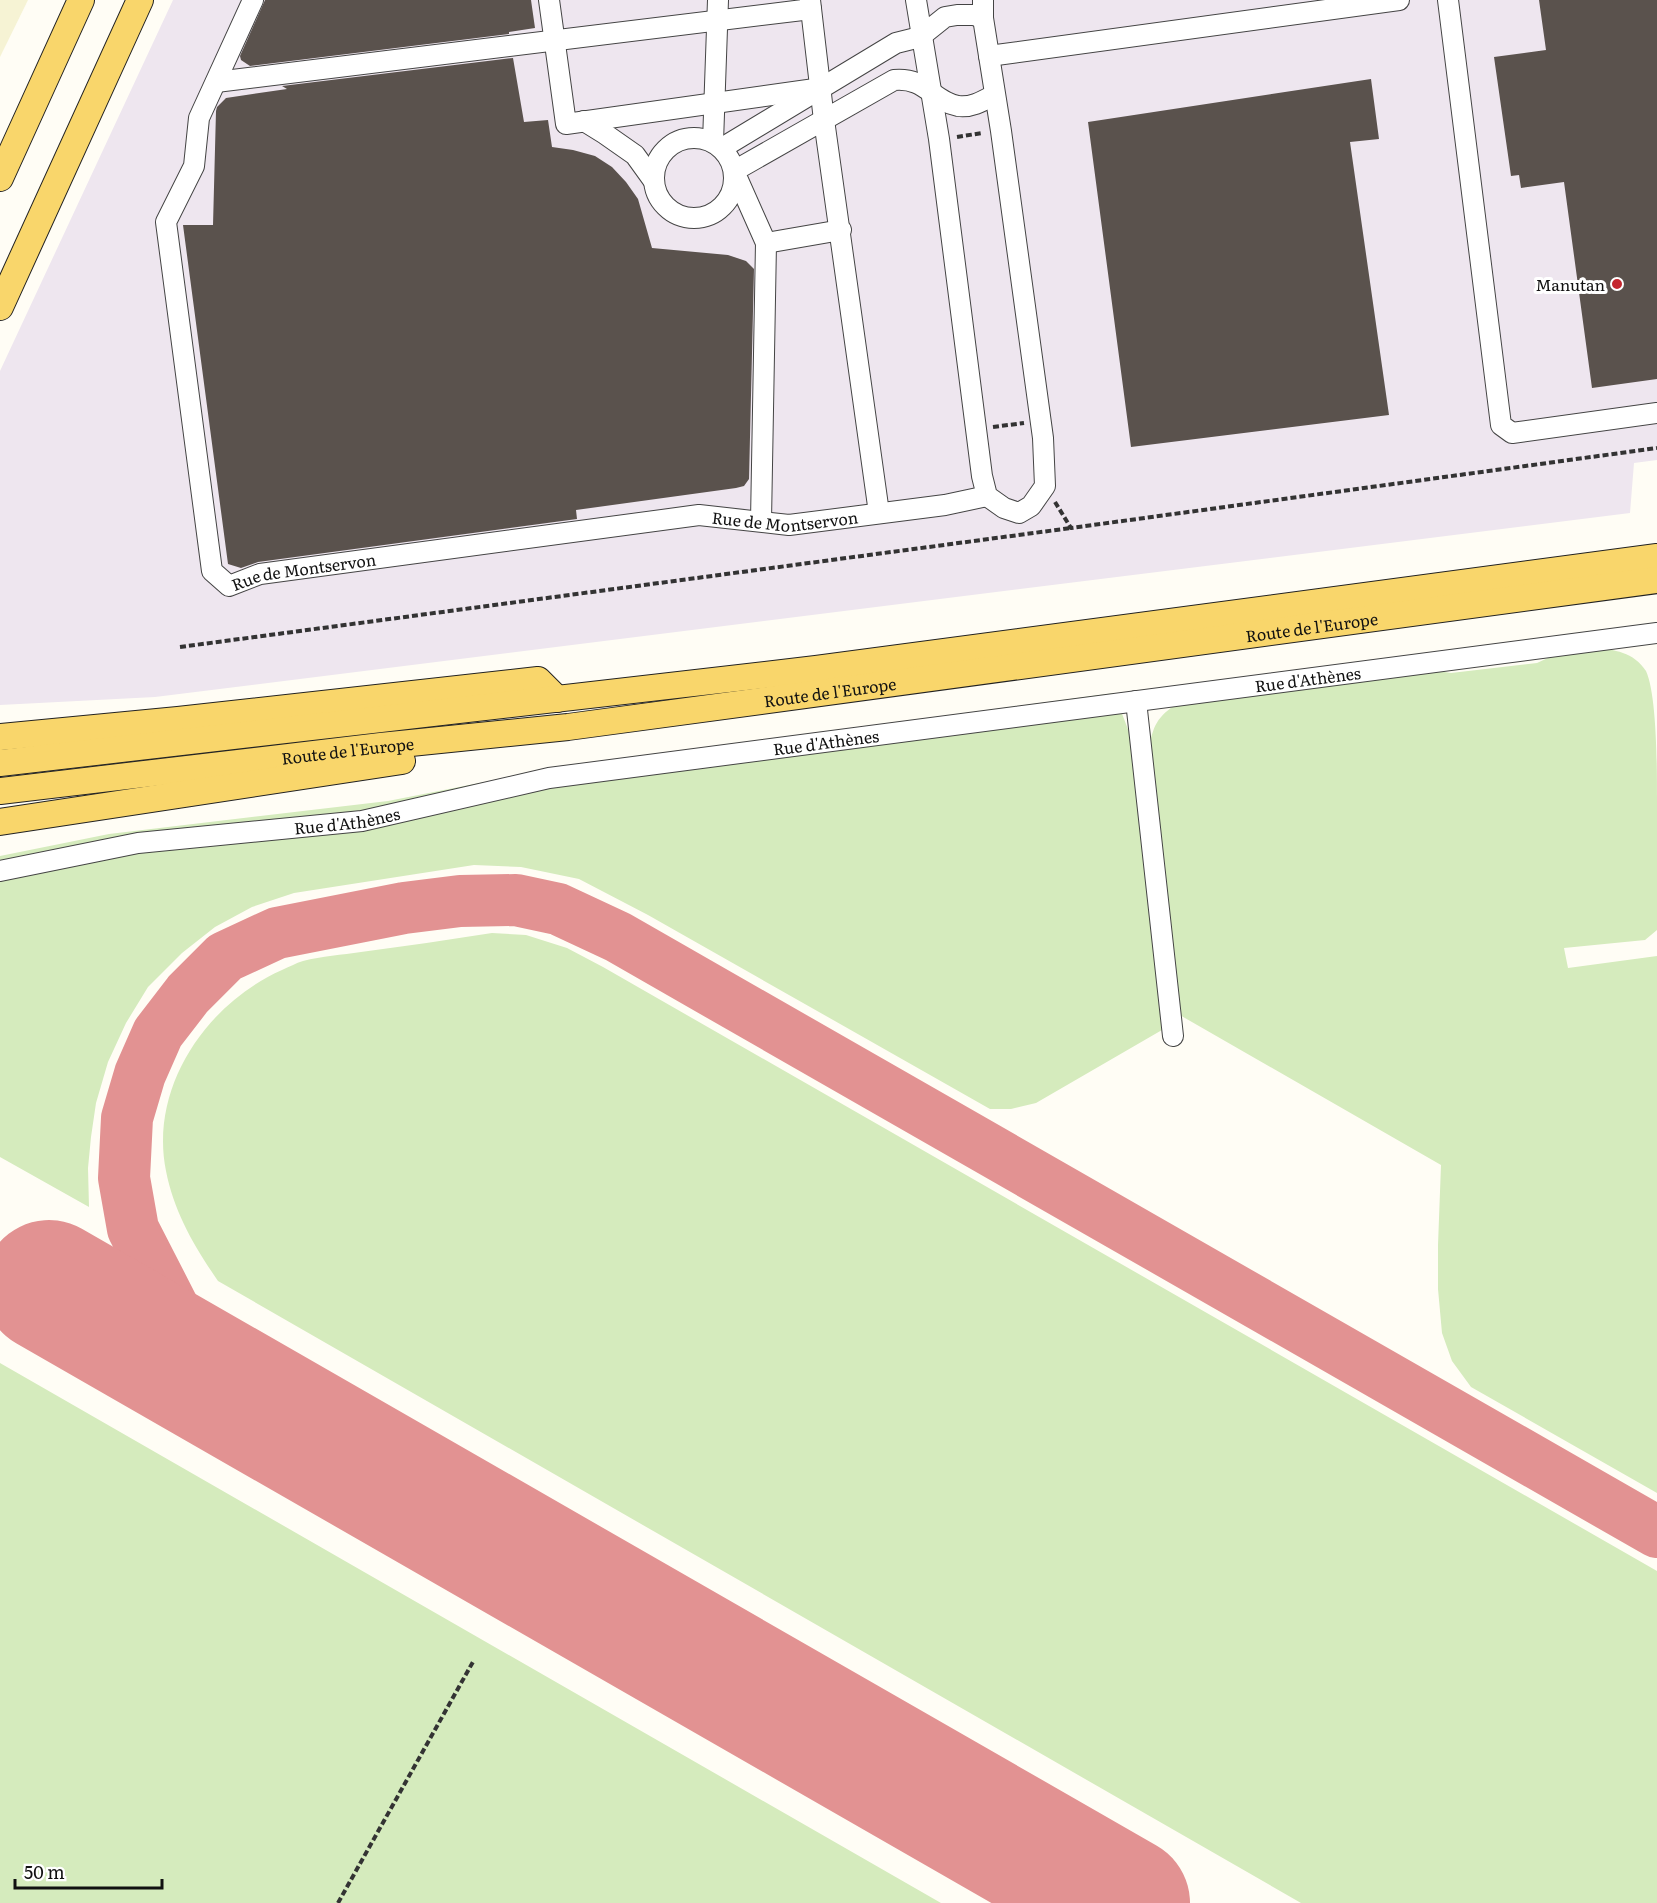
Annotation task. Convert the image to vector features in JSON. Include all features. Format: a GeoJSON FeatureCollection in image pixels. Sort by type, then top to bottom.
{"type":"FeatureCollection","features":[{"type":"Feature","properties":{"kind":"main road"},"geometry":{"type":"LineString","coordinates":[[0,178],[81,0]]}},
{"type":"Feature","properties":{"kind":"main road"},"geometry":{"type":"LineString","coordinates":[[0,307],[140,0]]}},
{"type":"Feature","properties":{"kind":"main road","name":"Route de l'Europe"},"geometry":{"type":"LineString","coordinates":[[0,764],[816,669],[1657,556]]}},
{"type":"Feature","properties":{"kind":"main road","name":"Route de l'Europe"},"geometry":{"type":"LineString","coordinates":[[0,791],[381,746],[568,728],[1657,580]]}},
{"type":"Feature","properties":{"kind":"main road"},"geometry":{"type":"LineString","coordinates":[[0,737],[201,718],[538,680],[557,699]]}},
{"type":"Feature","properties":{"kind":"main road"},"geometry":{"type":"LineString","coordinates":[[0,728],[80,729]]}},
{"type":"Feature","properties":{"kind":"main road"},"geometry":{"type":"LineString","coordinates":[[0,823],[549,739],[568,728]]}},
{"type":"Feature","properties":{"kind":"street","name":"Rue de Montservon"},"geometry":{"type":"LineString","coordinates":[[253,0],[199,118],[194,166],[166,222],[212,571],[229,586],[260,574],[699,515],[789,525],[945,505],[987,496]]}},
{"type":"Feature","properties":{"kind":"street"},"geometry":{"type":"LineString","coordinates":[[549,0],[566,124],[822,88]]}},
{"type":"Feature","properties":{"kind":"street"},"geometry":{"type":"LineString","coordinates":[[718,0],[715,103],[718,145]]}},
{"type":"Feature","properties":{"kind":"street"},"geometry":{"type":"LineString","coordinates":[[718,145],[822,88],[896,43],[920,37],[945,17],[974,15],[983,9],[1040,421],[1045,486],[1031,506],[1019,513],[1004,508],[987,496],[982,476],[939,139],[920,37],[916,0]]}},
{"type":"Feature","properties":{"kind":"street"},"geometry":{"type":"LineString","coordinates":[[989,56],[1399,0]]}},
{"type":"Feature","properties":{"kind":"street"},"geometry":{"type":"LineString","coordinates":[[1448,0],[1500,425],[1512,433],[1657,414]]}},
{"type":"Feature","properties":{"kind":"street"},"geometry":{"type":"LineString","coordinates":[[216,82],[717,21],[810,5],[879,513]]}},
{"type":"Feature","properties":{"kind":"street"},"geometry":{"type":"LineString","coordinates":[[734,171],[894,80],[907,79],[917,82],[948,102],[959,106],[971,105],[994,95]]}},
{"type":"Feature","properties":{"kind":"street"},"geometry":{"type":"LineString","coordinates":[[584,121],[634,155],[653,180]]}},
{"type":"Feature","properties":{"kind":"street"},"geometry":{"type":"LineString","coordinates":[[734,171],[734,184],[730,197],[711,215],[698,218],[673,213],[656,193],[653,180],[654,166],[661,153],[670,144],[683,138],[697,137],[718,145],[730,159],[766,243],[761,521]]}},
{"type":"Feature","properties":{"kind":"street"},"geometry":{"type":"LineString","coordinates":[[766,243],[841,230]]}},
{"type":"Feature","properties":{"kind":"street","name":"Rue d'Athènes"},"geometry":{"type":"LineString","coordinates":[[0,871],[138,843],[362,821],[549,778],[1136,701],[1656,638]]}},
{"type":"Feature","properties":{"kind":"street"},"geometry":{"type":"LineString","coordinates":[[1136,701],[1173,1036]]}},
{"type":"Feature","properties":{"kind":"path"},"geometry":{"type":"LineString","coordinates":[[939,139],[1001,131]]}},
{"type":"Feature","properties":{"kind":"path"},"geometry":{"type":"LineString","coordinates":[[976,429],[1040,421]]}},
{"type":"Feature","properties":{"kind":"path"},"geometry":{"type":"LineString","coordinates":[[180,647],[1657,448]]}},
{"type":"Feature","properties":{"kind":"path"},"geometry":{"type":"LineString","coordinates":[[1045,486],[1071,528]]}},
{"type":"Feature","properties":{"kind":"path"},"geometry":{"type":"LineString","coordinates":[[338,1903],[474,1660]]}},
{"type":"Feature","properties":{"kind":"shaded area"},"geometry":{"type":"Polygon","coordinates":[[[0,0],[28,0],[0,57],[0,0]]]}},
{"type":"Feature","properties":{"kind":"shaded area"},"geometry":{"type":"Polygon","coordinates":[[[173,0],[1657,0],[1657,460],[1634,463],[1630,513],[155,697],[0,705],[0,371],[173,0]]]}},
{"type":"Feature","properties":{"kind":"green space"},"geometry":{"type":"Polygon","coordinates":[[[1594,647],[1630,656],[1646,671],[1650,682],[1656,733],[1657,930],[1645,940],[1564,948],[1568,968],[1657,956],[1657,1493],[1471,1387],[1452,1361],[1442,1333],[1438,1289],[1441,1165],[1178,1014],[1148,751],[1157,722],[1179,702],[1425,669],[1451,673],[1537,663],[1563,651],[1594,647]]]}},
{"type":"Feature","properties":{"kind":"green space"},"geometry":{"type":"Polygon","coordinates":[[[1114,693],[1131,737],[1162,1030],[1036,1103],[1011,1109],[990,1109],[648,915],[579,879],[521,867],[474,865],[294,893],[252,907],[215,927],[182,953],[148,987],[126,1023],[108,1062],[96,1103],[91,1137],[88,1168],[89,1207],[0,1157],[0,856],[109,834],[388,801],[550,769],[1114,693]]]}},
{"type":"Feature","properties":{"kind":"green space"},"geometry":{"type":"Polygon","coordinates":[[[492,933],[526,935],[567,948],[603,967],[1657,1571],[1657,1903],[1301,1903],[218,1281],[193,1242],[174,1201],[166,1171],[163,1140],[166,1109],[175,1079],[190,1051],[208,1026],[230,1004],[255,985],[300,962],[492,933]]]}},
{"type":"Feature","properties":{"kind":"green space"},"geometry":{"type":"Polygon","coordinates":[[[0,1363],[941,1903],[0,1903],[0,1363]]]}},
{"type":"Feature","properties":{"kind":"building"},"geometry":{"type":"Polygon","coordinates":[[[265,0],[531,0],[535,28],[509,32],[509,34],[250,66],[241,60],[240,56],[265,0]]]}},
{"type":"Feature","properties":{"kind":"building","name":"Manutan"},"geometry":{"type":"Polygon","coordinates":[[[1539,0],[1657,0],[1657,379],[1592,388],[1564,182],[1521,188],[1519,175],[1511,176],[1494,57],[1546,50],[1539,0]]]}},
{"type":"Feature","properties":{"kind":"building"},"geometry":{"type":"Polygon","coordinates":[[[513,58],[524,122],[548,120],[552,147],[595,156],[612,167],[638,199],[652,248],[728,255],[746,261],[754,269],[749,479],[744,486],[736,488],[576,510],[577,519],[258,562],[241,568],[228,564],[183,225],[213,225],[217,107],[226,98],[287,89],[282,86],[513,58]]]}},
{"type":"Feature","properties":{"kind":"building"},"geometry":{"type":"Polygon","coordinates":[[[1371,79],[1379,139],[1350,142],[1389,415],[1131,447],[1088,122],[1371,79]]]}},
{"type":"Feature","properties":{"kind":"taxiway"},"geometry":{"type":"LineString","coordinates":[[259,1406],[213,1367],[174,1309],[133,1229],[124,1178],[127,1118],[140,1074],[158,1033],[188,994],[225,957],[277,933],[404,908],[460,901],[516,900],[558,909],[618,937],[1657,1532]]}},
{"type":"Feature","properties":{"kind":"runway"},"geometry":{"type":"LineString","coordinates":[[49,1286],[1124,1903]]}},
{"type":"Feature","properties":{"kind":"place","name":"Manutan"},"geometry":{"type":"Point","coordinates":[1617,284]}}]}
